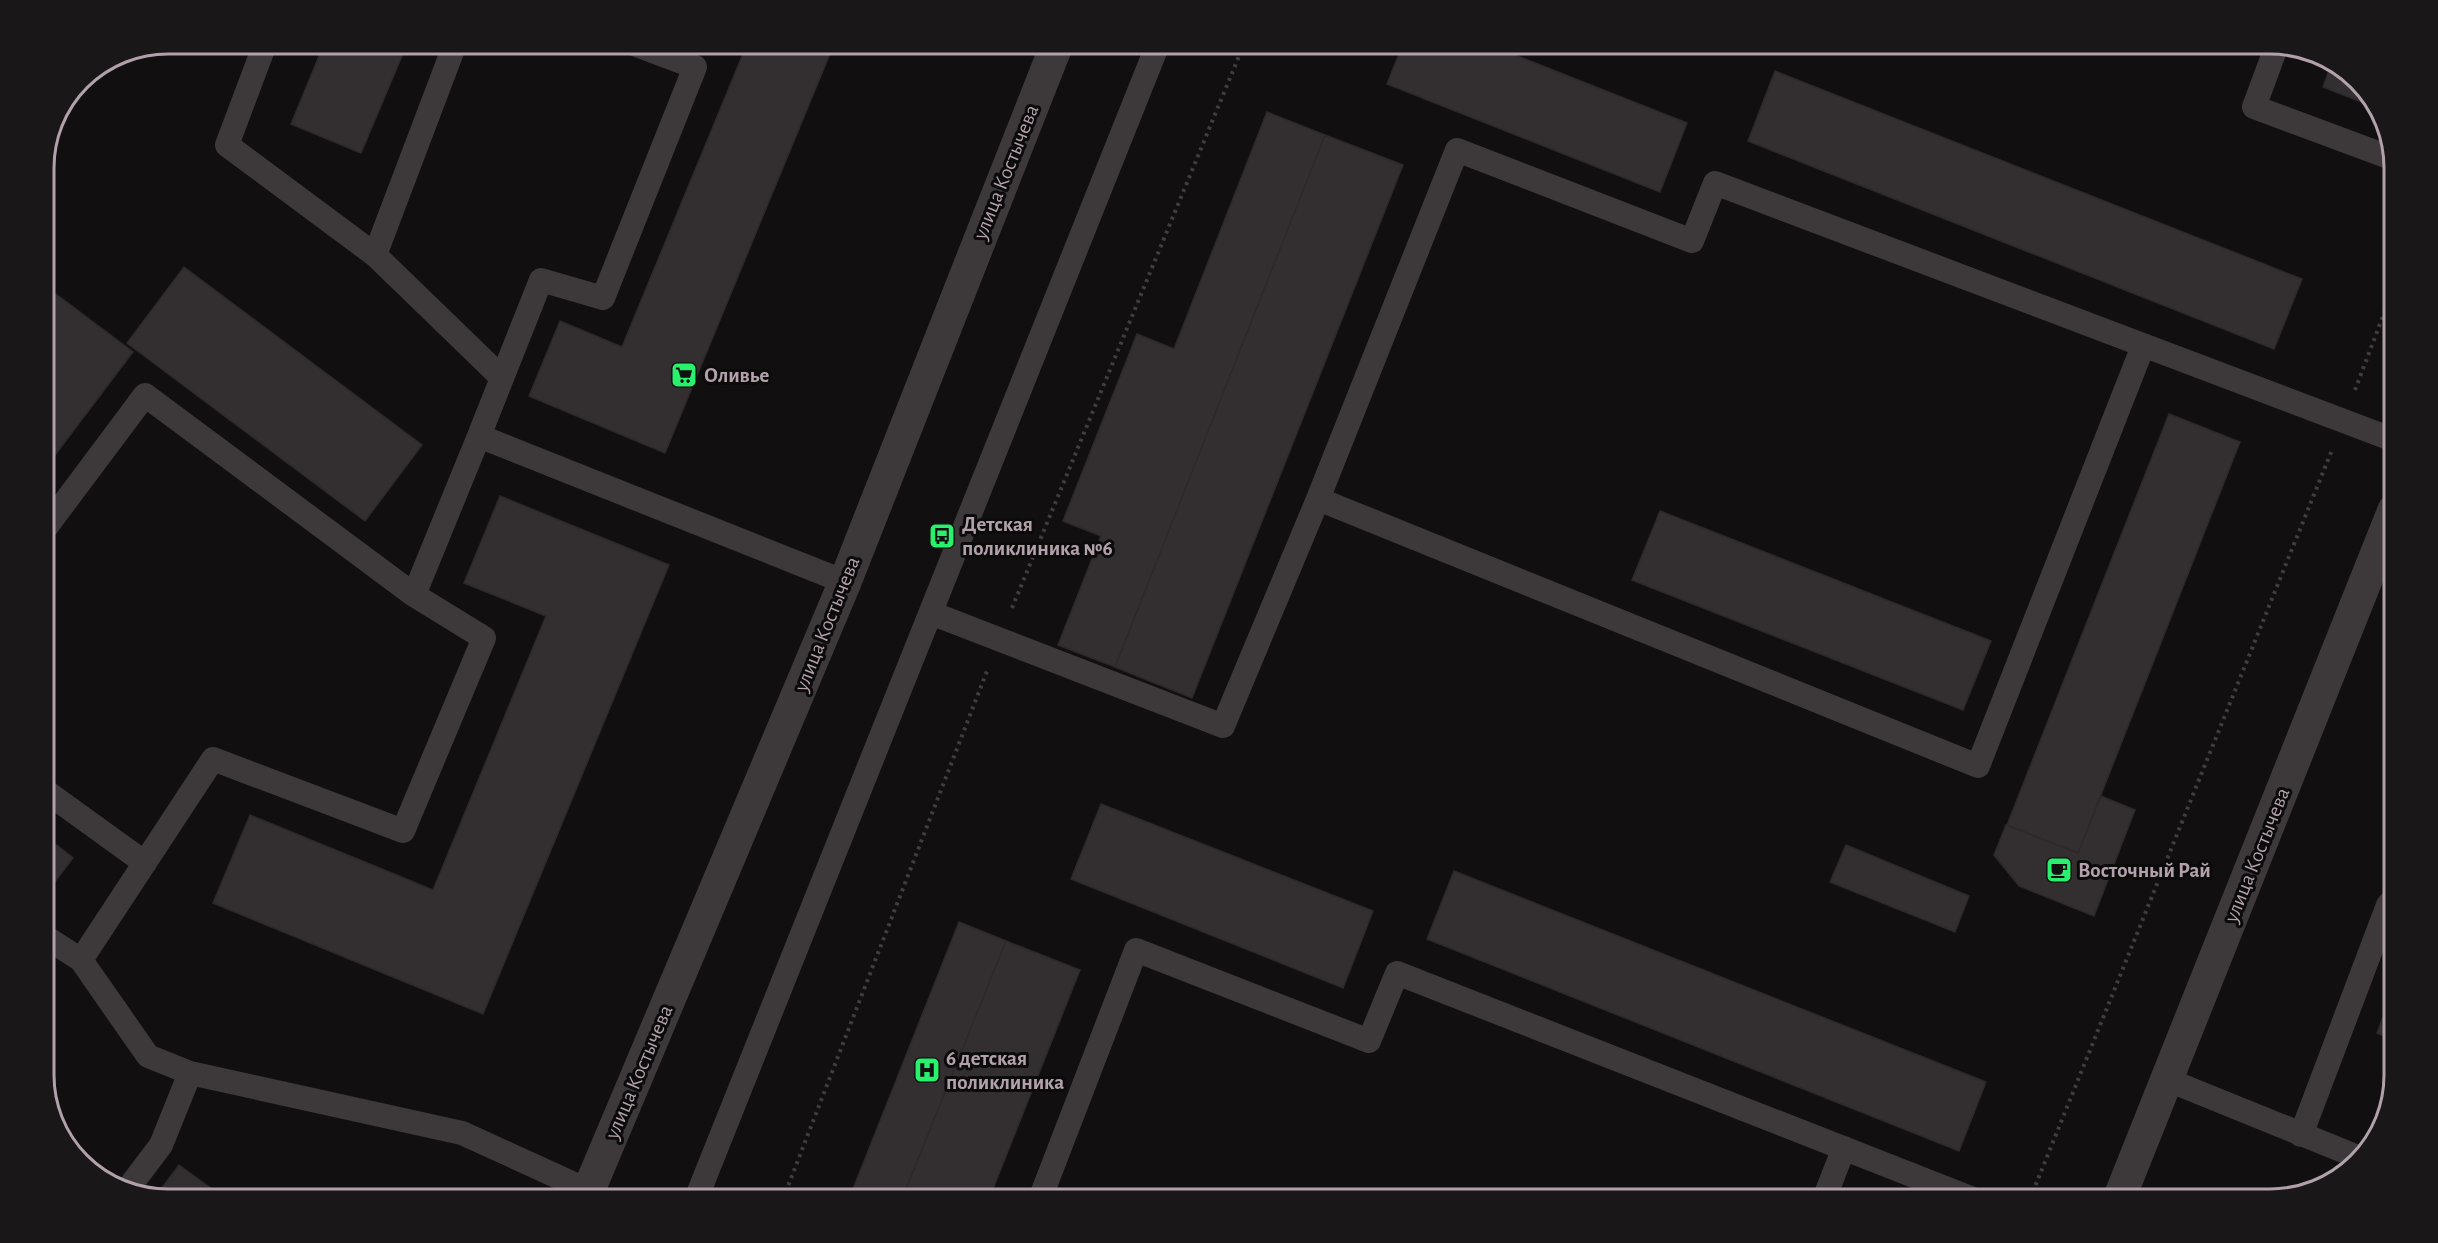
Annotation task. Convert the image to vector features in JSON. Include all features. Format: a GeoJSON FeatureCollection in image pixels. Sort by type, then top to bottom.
{"type":"FeatureCollection","features":[{"type":"Feature","properties":{"kind":"street","name":"улица Костычева"},"geometry":{"type":"LineString","coordinates":[[590,1189],[844,582],[1053,54]]}},
{"type":"Feature","properties":{"kind":"street","name":"улица Костычева"},"geometry":{"type":"LineString","coordinates":[[2123,1189],[2384,535]]}},
{"type":"Feature","properties":{"kind":"lane"},"geometry":{"type":"LineString","coordinates":[[261,54],[227,145],[375,255],[502,378]]}},
{"type":"Feature","properties":{"kind":"lane"},"geometry":{"type":"LineString","coordinates":[[375,255],[451,54]]}},
{"type":"Feature","properties":{"kind":"lane"},"geometry":{"type":"LineString","coordinates":[[414,595],[541,280],[603,298],[695,67],[661,54]]}},
{"type":"Feature","properties":{"kind":"lane"},"geometry":{"type":"LineString","coordinates":[[700,1189],[1154,54]]}},
{"type":"Feature","properties":{"kind":"lane"},"geometry":{"type":"LineString","coordinates":[[2274,54],[2254,106],[2383,155]]}},
{"type":"Feature","properties":{"kind":"lane"},"geometry":{"type":"LineString","coordinates":[[931,613],[1223,726],[1318,499],[1457,150],[1692,241],[1715,183],[2384,436]]}},
{"type":"Feature","properties":{"kind":"lane"},"geometry":{"type":"LineString","coordinates":[[1318,499],[1978,766],[2143,346]]}},
{"type":"Feature","properties":{"kind":"lane"},"geometry":{"type":"LineString","coordinates":[[54,517],[145,395],[414,595],[484,638],[404,831],[213,759],[81,960]]}},
{"type":"Feature","properties":{"kind":"lane"},"geometry":{"type":"LineString","coordinates":[[479,436],[844,582]]}},
{"type":"Feature","properties":{"kind":"lane"},"geometry":{"type":"LineString","coordinates":[[54,797],[145,863]]}},
{"type":"Feature","properties":{"kind":"lane"},"geometry":{"type":"LineString","coordinates":[[2301,1135],[2384,916]]}},
{"type":"Feature","properties":{"kind":"lane"},"geometry":{"type":"LineString","coordinates":[[54,942],[81,960],[148,1056],[190,1073],[462,1133],[575,1189]]}},
{"type":"Feature","properties":{"kind":"lane"},"geometry":{"type":"LineString","coordinates":[[1044,1189],[1136,950],[1369,1041],[1397,973],[1946,1189]]}},
{"type":"Feature","properties":{"kind":"lane"},"geometry":{"type":"LineString","coordinates":[[132,1183],[161,1145],[190,1073]]}},
{"type":"Feature","properties":{"kind":"lane"},"geometry":{"type":"LineString","coordinates":[[2168,1080],[2352,1154]]}},
{"type":"Feature","properties":{"kind":"lane"},"geometry":{"type":"LineString","coordinates":[[1828,1189],[1844,1148]]}},
{"type":"Feature","properties":{"kind":"path"},"geometry":{"type":"LineString","coordinates":[[2034,1189],[2344,421],[2384,314]]}},
{"type":"Feature","properties":{"kind":"building"},"geometry":{"type":"Polygon","coordinates":[[[320,54],[403,54],[361,153],[291,124],[320,54]]]}},
{"type":"Feature","properties":{"kind":"building"},"geometry":{"type":"Polygon","coordinates":[[[743,54],[830,54],[665,453],[529,396],[560,321],[622,347],[743,54]]]}},
{"type":"Feature","properties":{"kind":"building"},"geometry":{"type":"Polygon","coordinates":[[[1399,54],[1512,54],[1687,123],[1660,192],[1387,84],[1399,54]]]}},
{"type":"Feature","properties":{"kind":"building"},"geometry":{"type":"Polygon","coordinates":[[[2329,70],[2345,82],[2364,103],[2323,87],[2329,70]]]}},
{"type":"Feature","properties":{"kind":"building"},"geometry":{"type":"Polygon","coordinates":[[[1775,71],[2302,279],[2274,349],[1748,141],[1775,71]]]}},
{"type":"Feature","properties":{"kind":"building"},"geometry":{"type":"Polygon","coordinates":[[[1267,112],[1325,135],[1115,667],[1058,645],[1101,536],[1063,521],[1137,334],[1174,349],[1267,112]]]}},
{"type":"Feature","properties":{"kind":"building"},"geometry":{"type":"Polygon","coordinates":[[[1325,135],[1403,165],[1192,698],[1115,667],[1325,135]]]}},
{"type":"Feature","properties":{"kind":"building"},"geometry":{"type":"Polygon","coordinates":[[[184,267],[422,445],[365,521],[127,343],[184,267]]]}},
{"type":"Feature","properties":{"kind":"building"},"geometry":{"type":"Polygon","coordinates":[[[56,294],[133,352],[54,456],[54,297],[56,294]]]}},
{"type":"Feature","properties":{"kind":"building"},"geometry":{"type":"Polygon","coordinates":[[[2169,414],[2240,442],[2078,853],[2007,825],[2169,414]]]}},
{"type":"Feature","properties":{"kind":"building"},"geometry":{"type":"Polygon","coordinates":[[[500,496],[669,565],[483,1014],[213,903],[250,815],[433,890],[546,616],[464,583],[500,496]]]}},
{"type":"Feature","properties":{"kind":"building"},"geometry":{"type":"Polygon","coordinates":[[[1660,511],[1991,641],[1963,710],[1632,580],[1660,511]]]}},
{"type":"Feature","properties":{"kind":"building","name":"Восточный Рай"},"geometry":{"type":"Polygon","coordinates":[[[2101,796],[2135,810],[2094,916],[2019,886],[1994,855],[2006,825],[2078,853],[2101,796]]]}},
{"type":"Feature","properties":{"kind":"building"},"geometry":{"type":"Polygon","coordinates":[[[1101,804],[1373,911],[1343,988],[1071,879],[1101,804]]]}},
{"type":"Feature","properties":{"kind":"building"},"geometry":{"type":"Polygon","coordinates":[[[54,843],[73,858],[54,883],[54,843]]]}},
{"type":"Feature","properties":{"kind":"building"},"geometry":{"type":"Polygon","coordinates":[[[1846,845],[1969,896],[1955,932],[1830,882],[1846,845]]]}},
{"type":"Feature","properties":{"kind":"building"},"geometry":{"type":"Polygon","coordinates":[[[1454,871],[1986,1082],[1959,1151],[1427,939],[1454,871]]]}},
{"type":"Feature","properties":{"kind":"building","name":"6 детская поликлиника"},"geometry":{"type":"Polygon","coordinates":[[[959,922],[1006,941],[906,1189],[853,1189],[959,922]]]}},
{"type":"Feature","properties":{"kind":"building"},"geometry":{"type":"Polygon","coordinates":[[[1006,941],[1080,970],[993,1189],[906,1189],[1006,941]]]}},
{"type":"Feature","properties":{"kind":"building"},"geometry":{"type":"Polygon","coordinates":[[[2384,1014],[2384,1036],[2377,1033],[2384,1014]]]}},
{"type":"Feature","properties":{"kind":"building"},"geometry":{"type":"Polygon","coordinates":[[[179,1165],[212,1189],[168,1189],[161,1189],[179,1165]]]}},
{"type":"Feature","properties":{"kind":"place","name":"Оливье"},"geometry":{"type":"Point","coordinates":[684,375]}},
{"type":"Feature","properties":{"kind":"place","name":"Детская поликлиника №6"},"geometry":{"type":"Point","coordinates":[942,536]}},
{"type":"Feature","properties":{"kind":"place","name":"Восточный Рай"},"geometry":{"type":"Point","coordinates":[2059,870]}},
{"type":"Feature","properties":{"kind":"place","name":"6 детская поликлиника"},"geometry":{"type":"Point","coordinates":[927,1070]}}]}
